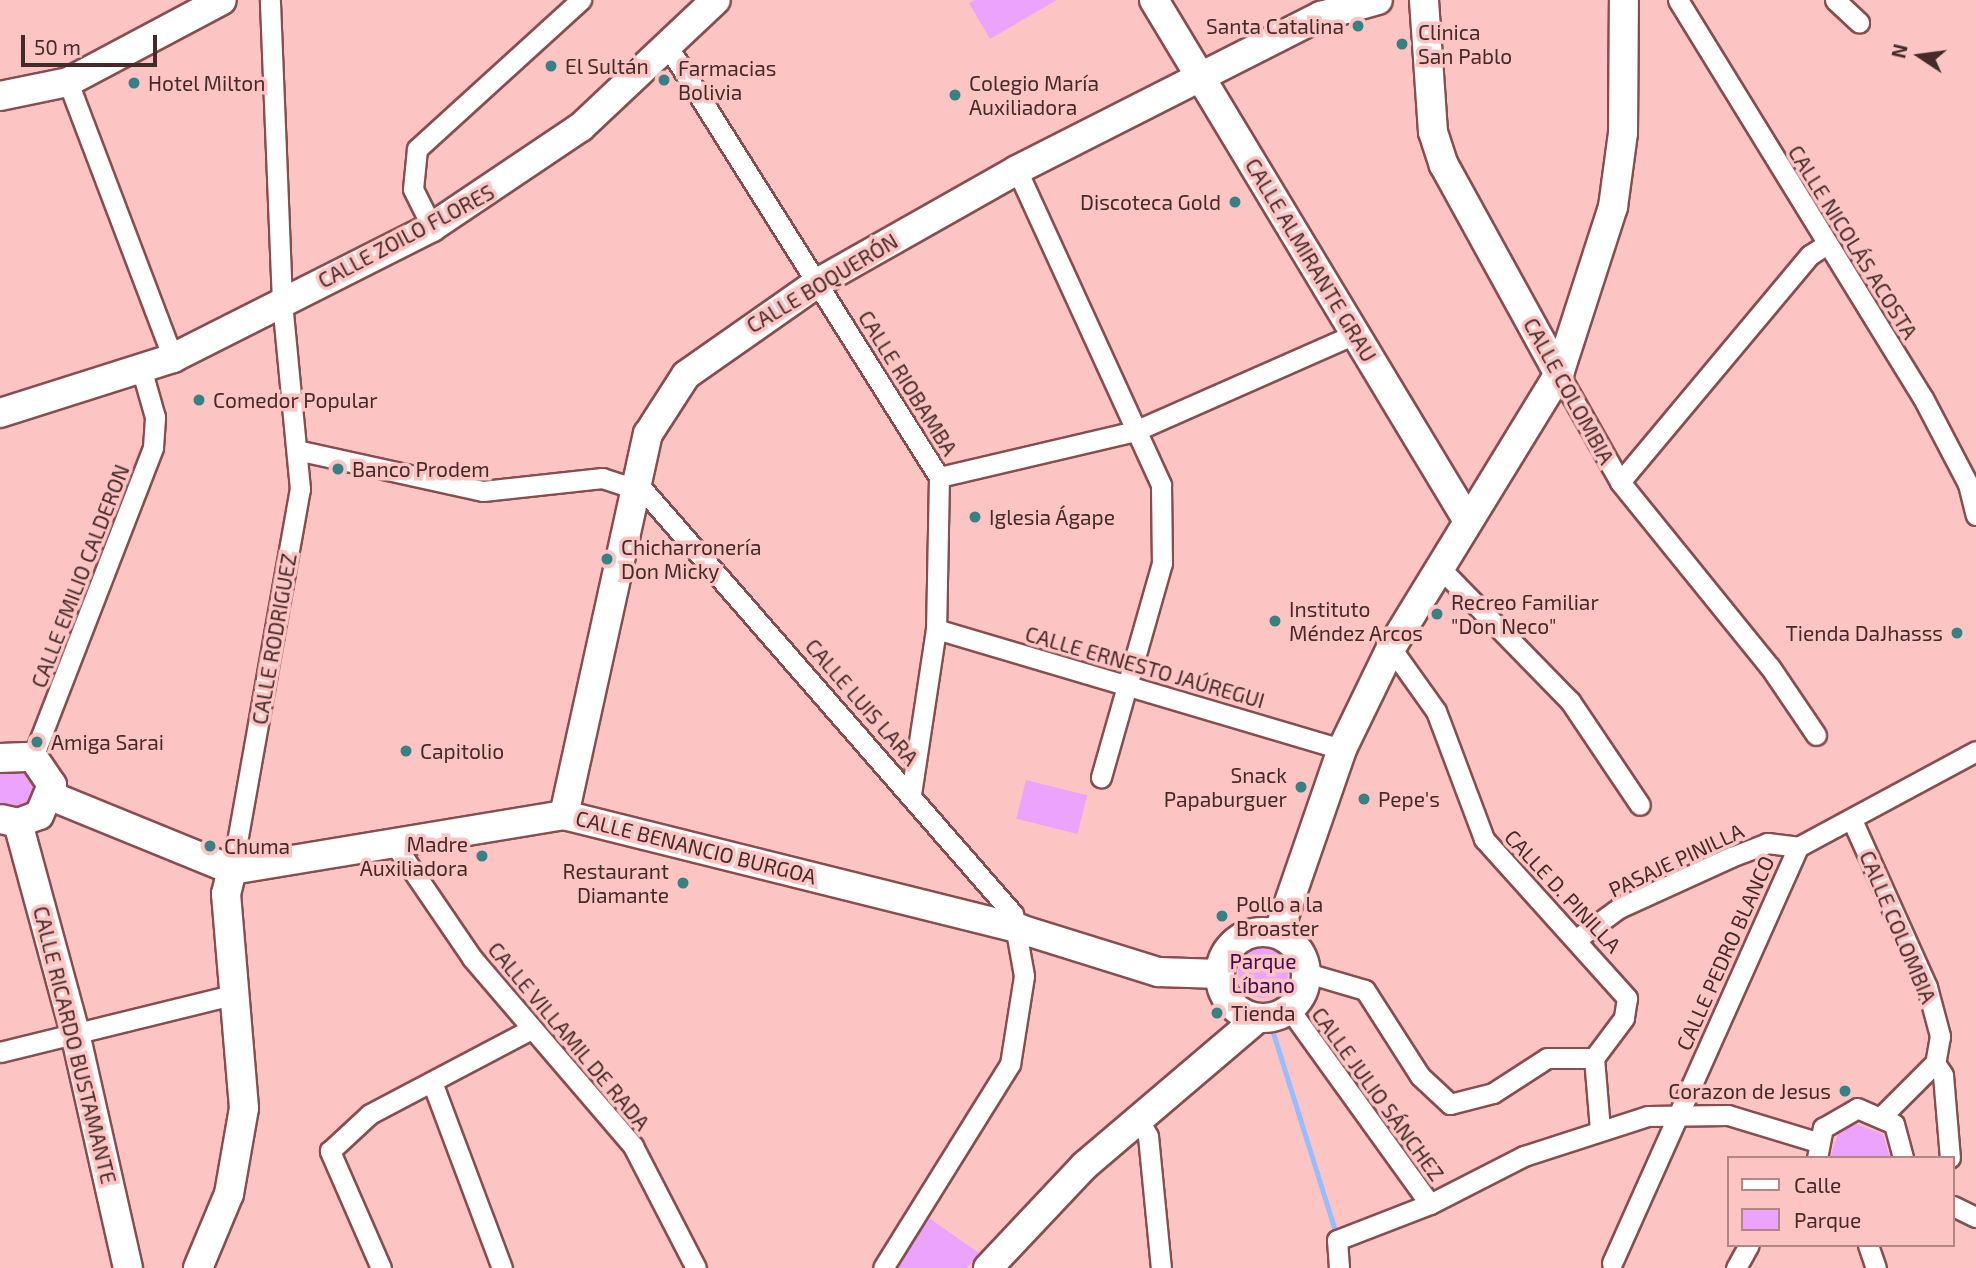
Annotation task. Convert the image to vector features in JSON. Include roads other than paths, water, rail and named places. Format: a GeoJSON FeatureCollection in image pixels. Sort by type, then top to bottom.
{"type":"FeatureCollection","features":[{"type":"Feature","properties":{"kind":"street"},"geometry":{"type":"LineString","coordinates":[[0,96],[68,82],[222,0]]}},
{"type":"Feature","properties":{"kind":"street","name":"CALLE RODRIGUEZ"},"geometry":{"type":"LineString","coordinates":[[198,1268],[229,1194],[242,1132],[236,994],[226,894],[300,489],[301,451],[282,302],[270,0]]}},
{"type":"Feature","properties":{"kind":"street"},"geometry":{"type":"LineString","coordinates":[[432,227],[413,189],[417,149],[580,0]]}},
{"type":"Feature","properties":{"kind":"street","name":"CALLE ZOILO FLORES"},"geometry":{"type":"LineString","coordinates":[[0,413],[173,358],[432,227],[581,127],[716,0]]}},
{"type":"Feature","properties":{"kind":"street","name":"CALLE ALMIRANTE GRAU"},"geometry":{"type":"LineString","coordinates":[[1154,0],[1468,521]]}},
{"type":"Feature","properties":{"kind":"street","name":"CALLE BOQUERÓN"},"geometry":{"type":"LineString","coordinates":[[564,815],[648,434],[686,374],[819,282],[1017,170],[1321,16],[1378,0]]}},
{"type":"Feature","properties":{"kind":"street","name":"CALLE COLOMBIA"},"geometry":{"type":"LineString","coordinates":[[1424,0],[1436,143],[1559,374],[1620,482],[1770,667],[1816,735]]}},
{"type":"Feature","properties":{"kind":"street"},"geometry":{"type":"LineString","coordinates":[[1278,934],[1342,749],[1391,648],[1559,374],[1613,207],[1623,133],[1624,0]]}},
{"type":"Feature","properties":{"kind":"street","name":"CALLE NICOLÁS ACOSTA"},"geometry":{"type":"LineString","coordinates":[[1678,0],[1923,398],[1968,484],[1976,515]]}},
{"type":"Feature","properties":{"kind":"street"},"geometry":{"type":"LineString","coordinates":[[1835,0],[1859,22]]}},
{"type":"Feature","properties":{"kind":"street","name":"CALLE RIOBAMBA"},"geometry":{"type":"LineString","coordinates":[[667,45],[940,477],[936,629],[911,794]]}},
{"type":"Feature","properties":{"kind":"street"},"geometry":{"type":"LineString","coordinates":[[68,82],[173,358]]}},
{"type":"Feature","properties":{"kind":"street"},"geometry":{"type":"LineString","coordinates":[[1017,170],[1161,485],[1165,521],[1162,563],[1101,777]]}},
{"type":"Feature","properties":{"kind":"street"},"geometry":{"type":"LineString","coordinates":[[1620,482],[1810,255],[1827,244]]}},
{"type":"Feature","properties":{"kind":"street"},"geometry":{"type":"LineString","coordinates":[[940,477],[1135,431],[1355,334]]}},
{"type":"Feature","properties":{"kind":"street","name":"CALLE EMILIO CALDERON"},"geometry":{"type":"LineString","coordinates":[[33,757],[153,447],[155,416],[141,368]]}},
{"type":"Feature","properties":{"kind":"street"},"geometry":{"type":"LineString","coordinates":[[301,451],[483,491],[579,478],[636,486]]}},
{"type":"Feature","properties":{"kind":"street","name":"CALLE LUIS LARA"},"geometry":{"type":"LineString","coordinates":[[636,486],[668,511],[911,794],[1020,929]]}},
{"type":"Feature","properties":{"kind":"street"},"geometry":{"type":"LineString","coordinates":[[1440,568],[1570,701],[1640,805]]}},
{"type":"Feature","properties":{"kind":"street","name":"CALLE ERNESTO JAÚREGUI"},"geometry":{"type":"LineString","coordinates":[[936,629],[1342,749]]}},
{"type":"Feature","properties":{"kind":"street","name":"CALLE D. PINILLA"},"geometry":{"type":"LineString","coordinates":[[1391,648],[1436,712],[1484,839],[1577,939],[1627,999],[1624,1018],[1594,1058]]}},
{"type":"Feature","properties":{"kind":"street","name":"CALLE PEDRO BLANCO"},"geometry":{"type":"LineString","coordinates":[[1612,1263],[1682,1112],[1712,1029],[1798,847],[1976,751]]}},
{"type":"Feature","properties":{"kind":"street"},"geometry":{"type":"LineString","coordinates":[[0,758],[33,757],[49,773],[51,796],[40,815],[9,821]]}},
{"type":"Feature","properties":{"kind":"street"},"geometry":{"type":"LineString","coordinates":[[51,796],[232,870]]}},
{"type":"Feature","properties":{"kind":"street","name":"CALLE BENANCIO BURGOA"},"geometry":{"type":"LineString","coordinates":[[232,870],[564,815],[1020,929],[1158,972],[1220,974]]}},
{"type":"Feature","properties":{"kind":"street","name":"CALLE COLOMBIA"},"geometry":{"type":"LineString","coordinates":[[1852,820],[1927,987],[1940,1036],[1935,1063],[1943,1075],[1950,1156]]}},
{"type":"Feature","properties":{"kind":"street","name":"CALLE RICARDO BUSTAMANTE"},"geometry":{"type":"LineString","coordinates":[[9,821],[75,1032],[128,1268]]}},
{"type":"Feature","properties":{"kind":"street","name":"PASAJE PINILLA"},"geometry":{"type":"LineString","coordinates":[[1577,939],[1619,908],[1731,858],[1780,841],[1798,847]]}},
{"type":"Feature","properties":{"kind":"street","name":"CALLE VILLAMIL DE RADA"},"geometry":{"type":"LineString","coordinates":[[393,842],[412,878],[529,1030],[633,1146],[696,1268]]}},
{"type":"Feature","properties":{"kind":"street"},"geometry":{"type":"LineString","coordinates":[[883,1268],[1010,1064],[1024,976],[1020,929]]}},
{"type":"Feature","properties":{"kind":"street"},"geometry":{"type":"LineString","coordinates":[[988,1268],[1137,1117],[1244,1020],[1290,1010],[1307,973],[1298,949],[1278,934],[1239,939],[1220,974],[1225,995],[1244,1020]]}},
{"type":"Feature","properties":{"kind":"street"},"geometry":{"type":"LineString","coordinates":[[1307,973],[1365,990],[1420,1076],[1450,1104],[1493,1093],[1547,1058],[1594,1058],[1600,1130]]}},
{"type":"Feature","properties":{"kind":"street"},"geometry":{"type":"LineString","coordinates":[[0,1052],[236,994]]}},
{"type":"Feature","properties":{"kind":"street","name":"CALLE JULIO SÁNCHEZ"},"geometry":{"type":"LineString","coordinates":[[1290,1010],[1430,1204]]}},
{"type":"Feature","properties":{"kind":"street"},"geometry":{"type":"LineString","coordinates":[[381,1268],[330,1151],[370,1114],[529,1030]]}},
{"type":"Feature","properties":{"kind":"street"},"geometry":{"type":"LineString","coordinates":[[1883,1115],[1935,1063]]}},
{"type":"Feature","properties":{"kind":"street"},"geometry":{"type":"LineString","coordinates":[[432,1082],[502,1268]]}},
{"type":"Feature","properties":{"kind":"street"},"geometry":{"type":"LineString","coordinates":[[1339,1268],[1337,1240],[1430,1204],[1524,1156],[1600,1130],[1682,1112],[1740,1118],[1815,1153],[1844,1111],[1883,1115],[1901,1136],[1903,1156]]}},
{"type":"Feature","properties":{"kind":"street"},"geometry":{"type":"LineString","coordinates":[[1137,1117],[1148,1136],[1161,1268]]}},
{"type":"Feature","properties":{"kind":"street"},"geometry":{"type":"LineString","coordinates":[[1955,1207],[1976,1217]]}},
{"type":"Feature","properties":{"kind":"street"},"geometry":{"type":"LineString","coordinates":[[1736,1268],[1748,1247]]}},
{"type":"Feature","properties":{"kind":"street"},"geometry":{"type":"LineString","coordinates":[[1869,1247],[1876,1268]]}},
{"type":"Feature","properties":{"kind":"waterway"},"geometry":{"type":"LineString","coordinates":[[1269,1020],[1337,1237]]}},
{"type":"Feature","properties":{"kind":"place","name":"Santa Catalina"},"geometry":{"type":"Point","coordinates":[1358,26]}},
{"type":"Feature","properties":{"kind":"place","name":"Clinica San Pablo"},"geometry":{"type":"Point","coordinates":[1402,44]}},
{"type":"Feature","properties":{"kind":"place","name":"El Sultán"},"geometry":{"type":"Point","coordinates":[551,66]}},
{"type":"Feature","properties":{"kind":"place","name":"Farmacias Bolivia"},"geometry":{"type":"Point","coordinates":[664,80]}},
{"type":"Feature","properties":{"kind":"place","name":"Hotel Milton"},"geometry":{"type":"Point","coordinates":[134,83]}},
{"type":"Feature","properties":{"kind":"place","name":"Colegio María Auxiliadora"},"geometry":{"type":"Point","coordinates":[955,95]}},
{"type":"Feature","properties":{"kind":"place","name":"Discoteca Gold"},"geometry":{"type":"Point","coordinates":[1235,202]}},
{"type":"Feature","properties":{"kind":"place","name":"Comedor Popular"},"geometry":{"type":"Point","coordinates":[199,400]}},
{"type":"Feature","properties":{"kind":"place","name":"Banco Prodem"},"geometry":{"type":"Point","coordinates":[338,469]}},
{"type":"Feature","properties":{"kind":"place","name":"Iglesia Ágape"},"geometry":{"type":"Point","coordinates":[975,517]}},
{"type":"Feature","properties":{"kind":"place","name":"Chicharronería Don Micky"},"geometry":{"type":"Point","coordinates":[607,559]}},
{"type":"Feature","properties":{"kind":"place","name":"Recreo Familiar \"Don Neco\""},"geometry":{"type":"Point","coordinates":[1437,614]}},
{"type":"Feature","properties":{"kind":"place","name":"Instituto Méndez Arcos"},"geometry":{"type":"Point","coordinates":[1275,621]}},
{"type":"Feature","properties":{"kind":"place","name":"Tienda DaJhasss"},"geometry":{"type":"Point","coordinates":[1957,633]}},
{"type":"Feature","properties":{"kind":"place","name":"Amiga Sarai"},"geometry":{"type":"Point","coordinates":[37,742]}},
{"type":"Feature","properties":{"kind":"place","name":"Capitolio"},"geometry":{"type":"Point","coordinates":[406,751]}},
{"type":"Feature","properties":{"kind":"place","name":"Snack Papaburguer"},"geometry":{"type":"Point","coordinates":[1301,787]}},
{"type":"Feature","properties":{"kind":"place","name":"Pepe's"},"geometry":{"type":"Point","coordinates":[1364,799]}},
{"type":"Feature","properties":{"kind":"place","name":"Chuma"},"geometry":{"type":"Point","coordinates":[210,846]}},
{"type":"Feature","properties":{"kind":"place","name":"Madre Auxiliadora"},"geometry":{"type":"Point","coordinates":[482,856]}},
{"type":"Feature","properties":{"kind":"place","name":"Restaurant Diamante"},"geometry":{"type":"Point","coordinates":[683,883]}},
{"type":"Feature","properties":{"kind":"place","name":"Pollo a la Broaster"},"geometry":{"type":"Point","coordinates":[1222,916]}},
{"type":"Feature","properties":{"kind":"place","name":"Tienda"},"geometry":{"type":"Point","coordinates":[1217,1013]}},
{"type":"Feature","properties":{"kind":"place","name":"Corazon de Jesus"},"geometry":{"type":"Point","coordinates":[1845,1091]}},
{"type":"Feature","properties":{"kind":"park label","name":"Parque Líbano"},"geometry":{"type":"Point","coordinates":[1263,973]}}]}
